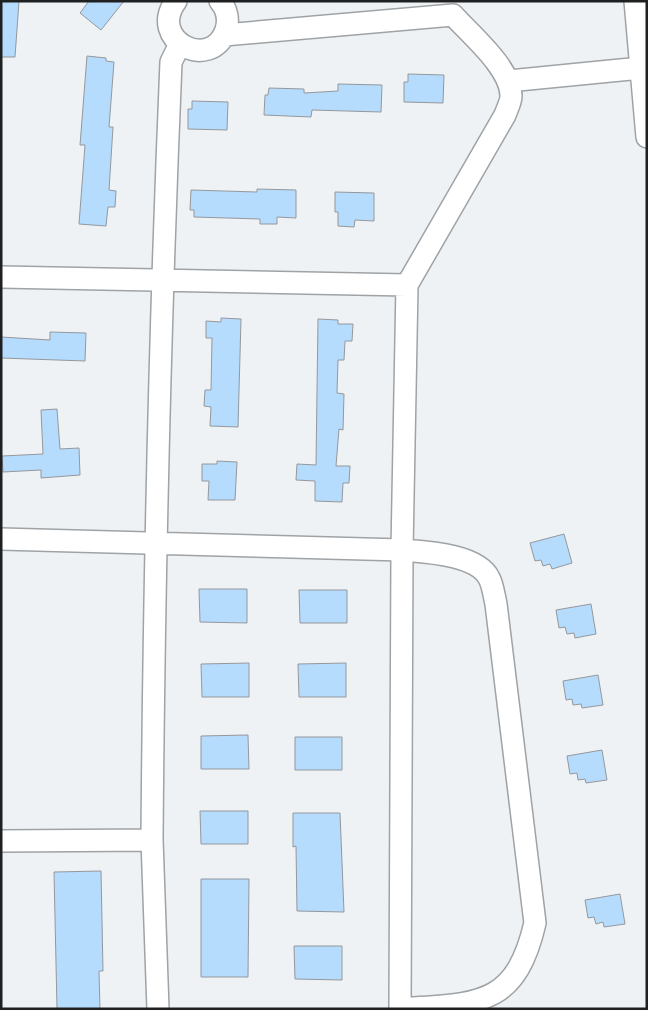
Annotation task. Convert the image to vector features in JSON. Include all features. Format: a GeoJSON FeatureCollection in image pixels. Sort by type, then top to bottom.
{"type":"FeatureCollection","features":[{"type":"Feature","properties":{"kind":"street"},"geometry":{"type":"LineString","coordinates":[[176,1],[169,19],[174,37],[180,44],[190,49],[204,49],[218,43],[224,35],[228,25],[224,3]]}},
{"type":"Feature","properties":{"kind":"street"},"geometry":{"type":"LineString","coordinates":[[635,1],[647,137]]}},
{"type":"Feature","properties":{"kind":"street"},"geometry":{"type":"LineString","coordinates":[[1,539],[402,550],[445,554],[474,564],[489,576],[496,604],[535,923],[528,951],[517,972],[500,991],[479,1002],[400,1009],[402,550],[407,285],[505,115],[511,98],[508,81],[501,68],[455,8],[224,35]]}},
{"type":"Feature","properties":{"kind":"street"},"geometry":{"type":"LineString","coordinates":[[158,1009],[152,840],[154,542],[171,62],[180,44]]}},
{"type":"Feature","properties":{"kind":"street"},"geometry":{"type":"LineString","coordinates":[[508,81],[641,68]]}},
{"type":"Feature","properties":{"kind":"street"},"geometry":{"type":"LineString","coordinates":[[1,277],[407,285]]}},
{"type":"Feature","properties":{"kind":"street"},"geometry":{"type":"LineString","coordinates":[[1,841],[152,840]]}},
{"type":"Feature","properties":{"kind":"building"},"geometry":{"type":"Polygon","coordinates":[[[1,1],[19,1],[15,57],[1,57],[1,1]]]}},
{"type":"Feature","properties":{"kind":"building"},"geometry":{"type":"Polygon","coordinates":[[[89,1],[124,1],[101,30],[80,13],[89,1]]]}},
{"type":"Feature","properties":{"kind":"building"},"geometry":{"type":"Polygon","coordinates":[[[87,56],[106,58],[106,61],[114,62],[109,127],[113,127],[109,190],[116,191],[115,207],[108,207],[106,226],[79,224],[85,145],[80,145],[87,56]]]}},
{"type":"Feature","properties":{"kind":"building"},"geometry":{"type":"Polygon","coordinates":[[[408,74],[444,75],[443,103],[404,102],[404,82],[408,82],[408,74]]]}},
{"type":"Feature","properties":{"kind":"building"},"geometry":{"type":"Polygon","coordinates":[[[338,84],[382,85],[381,112],[312,110],[311,117],[264,115],[265,95],[268,95],[269,88],[304,89],[304,93],[338,91],[338,84]]]}},
{"type":"Feature","properties":{"kind":"building"},"geometry":{"type":"Polygon","coordinates":[[[192,101],[228,102],[227,130],[188,129],[188,109],[192,109],[192,101]]]}},
{"type":"Feature","properties":{"kind":"building"},"geometry":{"type":"Polygon","coordinates":[[[257,189],[296,190],[296,218],[277,217],[277,224],[260,224],[260,219],[194,217],[194,210],[190,210],[191,190],[257,192],[257,189]]]}},
{"type":"Feature","properties":{"kind":"building"},"geometry":{"type":"Polygon","coordinates":[[[335,192],[374,193],[374,221],[355,220],[354,227],[338,226],[338,212],[335,212],[335,192]]]}},
{"type":"Feature","properties":{"kind":"building"},"geometry":{"type":"Polygon","coordinates":[[[221,318],[241,319],[238,427],[210,426],[211,407],[204,406],[205,390],[211,390],[212,338],[206,338],[206,321],[221,322],[221,318]]]}},
{"type":"Feature","properties":{"kind":"building"},"geometry":{"type":"Polygon","coordinates":[[[318,319],[338,320],[338,324],[353,324],[352,341],[345,341],[344,360],[338,360],[337,393],[344,394],[343,430],[339,429],[336,466],[350,466],[349,483],[343,483],[342,502],[315,501],[315,481],[296,480],[297,464],[316,465],[318,319]]]}},
{"type":"Feature","properties":{"kind":"building"},"geometry":{"type":"Polygon","coordinates":[[[50,332],[86,333],[85,361],[1,358],[1,337],[50,340],[50,332]]]}},
{"type":"Feature","properties":{"kind":"building"},"geometry":{"type":"Polygon","coordinates":[[[57,409],[60,449],[79,448],[80,475],[41,478],[41,470],[3,472],[2,456],[43,454],[41,410],[57,409]]]}},
{"type":"Feature","properties":{"kind":"building"},"geometry":{"type":"Polygon","coordinates":[[[217,461],[237,462],[235,500],[208,500],[209,481],[202,481],[202,464],[217,464],[217,461]]]}},
{"type":"Feature","properties":{"kind":"building"},"geometry":{"type":"Polygon","coordinates":[[[564,534],[572,563],[552,569],[550,564],[543,566],[541,560],[535,561],[530,543],[564,534]]]}},
{"type":"Feature","properties":{"kind":"building"},"geometry":{"type":"Polygon","coordinates":[[[199,589],[247,589],[247,623],[200,622],[199,589]]]}},
{"type":"Feature","properties":{"kind":"building"},"geometry":{"type":"Polygon","coordinates":[[[299,590],[347,590],[347,623],[300,623],[299,590]]]}},
{"type":"Feature","properties":{"kind":"building"},"geometry":{"type":"Polygon","coordinates":[[[591,604],[596,634],[575,638],[574,633],[567,634],[565,627],[559,628],[556,610],[591,604]]]}},
{"type":"Feature","properties":{"kind":"building"},"geometry":{"type":"Polygon","coordinates":[[[249,663],[249,697],[202,697],[201,664],[249,663]]]}},
{"type":"Feature","properties":{"kind":"building"},"geometry":{"type":"Polygon","coordinates":[[[346,663],[346,697],[299,697],[298,664],[346,663]]]}},
{"type":"Feature","properties":{"kind":"building"},"geometry":{"type":"Polygon","coordinates":[[[598,675],[603,705],[582,708],[581,704],[573,705],[572,699],[566,700],[563,681],[598,675]]]}},
{"type":"Feature","properties":{"kind":"building"},"geometry":{"type":"Polygon","coordinates":[[[248,735],[249,769],[201,769],[201,736],[248,735]]]}},
{"type":"Feature","properties":{"kind":"building"},"geometry":{"type":"Polygon","coordinates":[[[295,737],[342,737],[342,770],[295,770],[295,737]]]}},
{"type":"Feature","properties":{"kind":"building"},"geometry":{"type":"Polygon","coordinates":[[[602,750],[607,780],[586,783],[585,779],[578,780],[577,773],[570,774],[567,756],[602,750]]]}},
{"type":"Feature","properties":{"kind":"building"},"geometry":{"type":"Polygon","coordinates":[[[200,811],[248,811],[248,844],[201,844],[200,811]]]}},
{"type":"Feature","properties":{"kind":"building"},"geometry":{"type":"Polygon","coordinates":[[[293,813],[340,813],[344,912],[297,911],[296,846],[293,847],[293,813]]]}},
{"type":"Feature","properties":{"kind":"building"},"geometry":{"type":"Polygon","coordinates":[[[101,871],[103,971],[99,971],[100,1009],[57,1009],[54,872],[101,871]]]}},
{"type":"Feature","properties":{"kind":"building"},"geometry":{"type":"Polygon","coordinates":[[[201,879],[249,879],[248,977],[201,977],[201,879]]]}},
{"type":"Feature","properties":{"kind":"building"},"geometry":{"type":"Polygon","coordinates":[[[620,894],[625,924],[604,927],[603,922],[596,924],[594,917],[588,918],[585,900],[620,894]]]}},
{"type":"Feature","properties":{"kind":"building"},"geometry":{"type":"Polygon","coordinates":[[[294,946],[342,946],[342,980],[295,979],[294,946]]]}}]}
